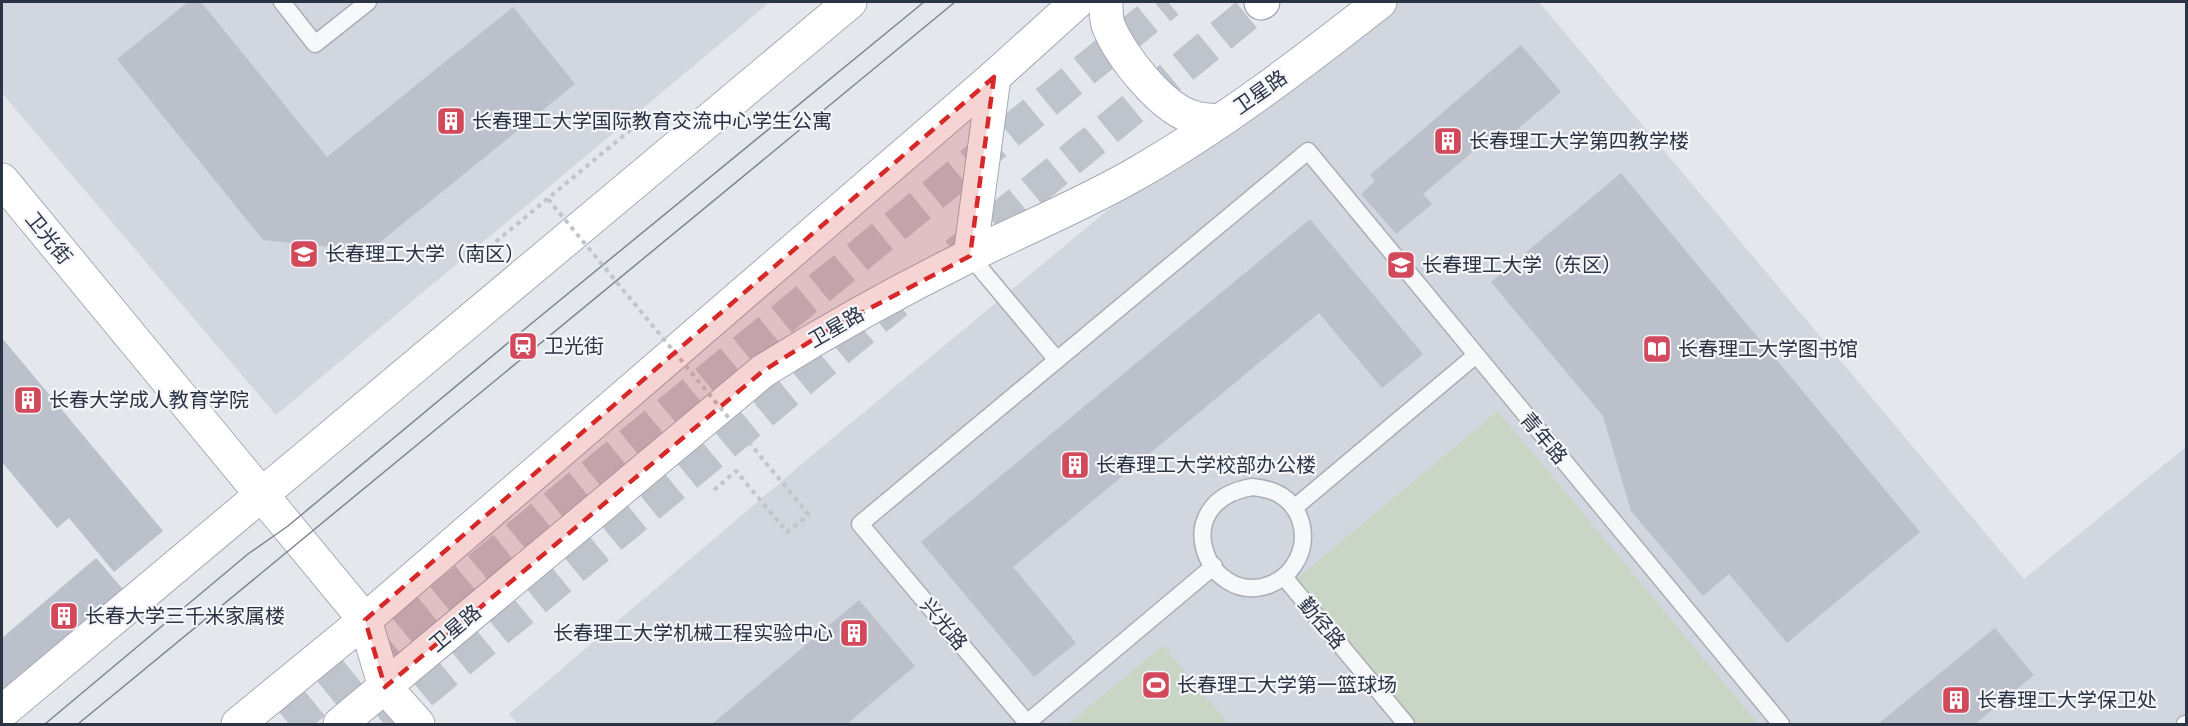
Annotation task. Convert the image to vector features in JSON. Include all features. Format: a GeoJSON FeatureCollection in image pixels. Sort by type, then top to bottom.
{"type":"FeatureCollection","features":[{"type":"Feature","properties":{"kind":"main road"},"geometry":{"type":"LineString","coordinates":[[2,712],[850,2]]}},
{"type":"Feature","properties":{"kind":"main road"},"geometry":{"type":"LineString","coordinates":[[238,724],[365,620],[994,77],[1077,2]]}},
{"type":"Feature","properties":{"kind":"main road"},"geometry":{"type":"LineString","coordinates":[[1106,2],[1108,23],[1123,52],[1146,82],[1173,106],[1194,118],[1219,121]]}},
{"type":"Feature","properties":{"kind":"main road","name":"卫星路"},"geometry":{"type":"LineString","coordinates":[[340,724],[763,371],[830,329],[1131,176],[1219,121],[1300,64],[1380,2]]}},
{"type":"Feature","properties":{"kind":"main road"},"geometry":{"type":"LineString","coordinates":[[970,256],[994,77]]}},
{"type":"Feature","properties":{"kind":"main road","name":"卫光街"},"geometry":{"type":"LineString","coordinates":[[2,180],[365,620],[385,687],[418,724]]}},
{"type":"Feature","properties":{"kind":"lane"},"geometry":{"type":"LineString","coordinates":[[282,2],[315,44],[368,2]]}},
{"type":"Feature","properties":{"kind":"lane","name":"青年路"},"geometry":{"type":"LineString","coordinates":[[1057,360],[1308,151],[1781,724]]}},
{"type":"Feature","properties":{"kind":"lane"},"geometry":{"type":"LineString","coordinates":[[970,256],[1057,360]]}},
{"type":"Feature","properties":{"kind":"lane"},"geometry":{"type":"LineString","coordinates":[[1294,508],[1476,355]]}},
{"type":"Feature","properties":{"kind":"lane","name":"兴光路"},"geometry":{"type":"LineString","coordinates":[[1028,724],[860,524],[1057,360]]}},
{"type":"Feature","properties":{"kind":"lane"},"geometry":{"type":"LineString","coordinates":[[1252,487],[1268,489],[1282,496],[1294,508],[1301,523],[1304,540],[1299,557],[1290,572],[1276,582],[1260,588],[1242,587],[1227,581],[1205,556],[1202,540],[1203,524],[1210,509],[1221,497],[1236,489],[1252,487]]}},
{"type":"Feature","properties":{"kind":"lane"},"geometry":{"type":"LineString","coordinates":[[1028,724],[1214,566]]}},
{"type":"Feature","properties":{"kind":"lane","name":"勤径路"},"geometry":{"type":"LineString","coordinates":[[1284,577],[1406,724]]}},
{"type":"Feature","properties":{"kind":"path"},"geometry":{"type":"LineString","coordinates":[[475,259],[646,117]]}},
{"type":"Feature","properties":{"kind":"path"},"geometry":{"type":"LineString","coordinates":[[548,199],[809,515],[787,532],[736,471],[714,490]]}},
{"type":"Feature","properties":{"kind":"highlighted area"},"geometry":{"type":"Polygon","coordinates":[[[994,77],[970,256],[830,329],[763,371],[385,687],[365,620],[994,77]]]}},
{"type":"Feature","properties":{"kind":"shaded area","name":"长春理工大学（南区）"},"geometry":{"type":"Polygon","coordinates":[[[2,2],[770,2],[276,415],[2,93],[2,2]]]}},
{"type":"Feature","properties":{"kind":"shaded area","name":"长春理工大学（东区）"},"geometry":{"type":"Polygon","coordinates":[[[1369,2],[1539,2],[2024,579],[2186,447],[2186,724],[518,724],[509,714],[804,462],[1261,83],[1369,2]]]}},
{"type":"Feature","properties":{"kind":"green space"},"geometry":{"type":"Polygon","coordinates":[[[1498,411],[1758,724],[1415,724],[1295,580],[1498,411]]]}},
{"type":"Feature","properties":{"kind":"green space","name":"长春理工大学第一篮球场"},"geometry":{"type":"Polygon","coordinates":[[[1163,646],[1229,724],[1068,724],[1163,646]]]}},
{"type":"Feature","properties":{"kind":"building","name":"长春理工大学国际教育交流中心学生公寓"},"geometry":{"type":"Polygon","coordinates":[[[188,2],[201,2],[327,157],[513,7],[575,84],[369,251],[263,240],[117,59],[188,2]]]}},
{"type":"Feature","properties":{"kind":"building","name":"长春理工大学第四教学楼"},"geometry":{"type":"Polygon","coordinates":[[[1521,45],[1561,92],[1499,145],[1491,136],[1423,194],[1432,204],[1396,234],[1361,194],[1375,181],[1370,175],[1521,45]]]}},
{"type":"Feature","properties":{"kind":"building","name":"长春理工大学图书馆"},"geometry":{"type":"Polygon","coordinates":[[[1621,173],[1920,532],[1787,643],[1729,574],[1703,596],[1631,511],[1603,416],[1491,282],[1621,173]]]}},
{"type":"Feature","properties":{"kind":"building","name":"长春理工大学校部办公楼"},"geometry":{"type":"Polygon","coordinates":[[[1310,219],[1423,354],[1382,388],[1319,313],[1013,567],[1076,643],[1034,677],[921,542],[1310,219]]]}},
{"type":"Feature","properties":{"kind":"building","name":"长春大学成人教育学院"},"geometry":{"type":"Polygon","coordinates":[[[2,338],[163,531],[114,572],[69,518],[57,528],[2,462],[2,338]]]}},
{"type":"Feature","properties":{"kind":"building","name":"长春大学三千米家属楼"},"geometry":{"type":"Polygon","coordinates":[[[96,558],[127,594],[2,702],[2,638],[96,558]]]}},
{"type":"Feature","properties":{"kind":"building","name":"长春理工大学机械工程实验中心"},"geometry":{"type":"Polygon","coordinates":[[[859,600],[915,666],[847,724],[712,724],[859,600]]]}},
{"type":"Feature","properties":{"kind":"building","name":"长春理工大学保卫处"},"geometry":{"type":"Polygon","coordinates":[[[1995,628],[2034,675],[1975,724],[1878,724],[1995,628]]]}},
{"type":"Feature","properties":{"kind":"tunnel"},"geometry":{"type":"LineString","coordinates":[[289,724],[1168,2]]}},
{"type":"Feature","properties":{"kind":"tunnel"},"geometry":{"type":"LineString","coordinates":[[956,254],[1261,3]]}},
{"type":"Feature","properties":{"kind":"tunnel"},"geometry":{"type":"LineString","coordinates":[[384,724],[897,302]]}},
{"type":"Feature","properties":{"kind":"tram line"},"geometry":{"type":"LineString","coordinates":[[45,724],[248,554],[288,526],[924,2]]}},
{"type":"Feature","properties":{"kind":"tram line"},"geometry":{"type":"LineString","coordinates":[[78,724],[955,2]]}},
{"type":"Feature","properties":{"kind":"place","name":"长春理工大学国际教育交流中心学生公寓"},"geometry":{"type":"Point","coordinates":[451,121]}},
{"type":"Feature","properties":{"kind":"place","name":"长春理工大学第四教学楼"},"geometry":{"type":"Point","coordinates":[1448,141]}},
{"type":"Feature","properties":{"kind":"place","name":"长春理工大学（南区）"},"geometry":{"type":"Point","coordinates":[304,254]}},
{"type":"Feature","properties":{"kind":"place","name":"长春理工大学（东区）"},"geometry":{"type":"Point","coordinates":[1401,265]}},
{"type":"Feature","properties":{"kind":"place","name":"卫光街"},"geometry":{"type":"Point","coordinates":[523,346]}},
{"type":"Feature","properties":{"kind":"place","name":"长春理工大学图书馆"},"geometry":{"type":"Point","coordinates":[1657,349]}},
{"type":"Feature","properties":{"kind":"place","name":"长春大学成人教育学院"},"geometry":{"type":"Point","coordinates":[28,400]}},
{"type":"Feature","properties":{"kind":"place","name":"长春理工大学校部办公楼"},"geometry":{"type":"Point","coordinates":[1075,465]}},
{"type":"Feature","properties":{"kind":"place","name":"长春大学三千米家属楼"},"geometry":{"type":"Point","coordinates":[64,616]}},
{"type":"Feature","properties":{"kind":"place","name":"长春理工大学机械工程实验中心"},"geometry":{"type":"Point","coordinates":[854,633]}},
{"type":"Feature","properties":{"kind":"place","name":"长春理工大学第一篮球场"},"geometry":{"type":"Point","coordinates":[1156,685]}},
{"type":"Feature","properties":{"kind":"place","name":"长春理工大学保卫处"},"geometry":{"type":"Point","coordinates":[1956,700]}}]}
